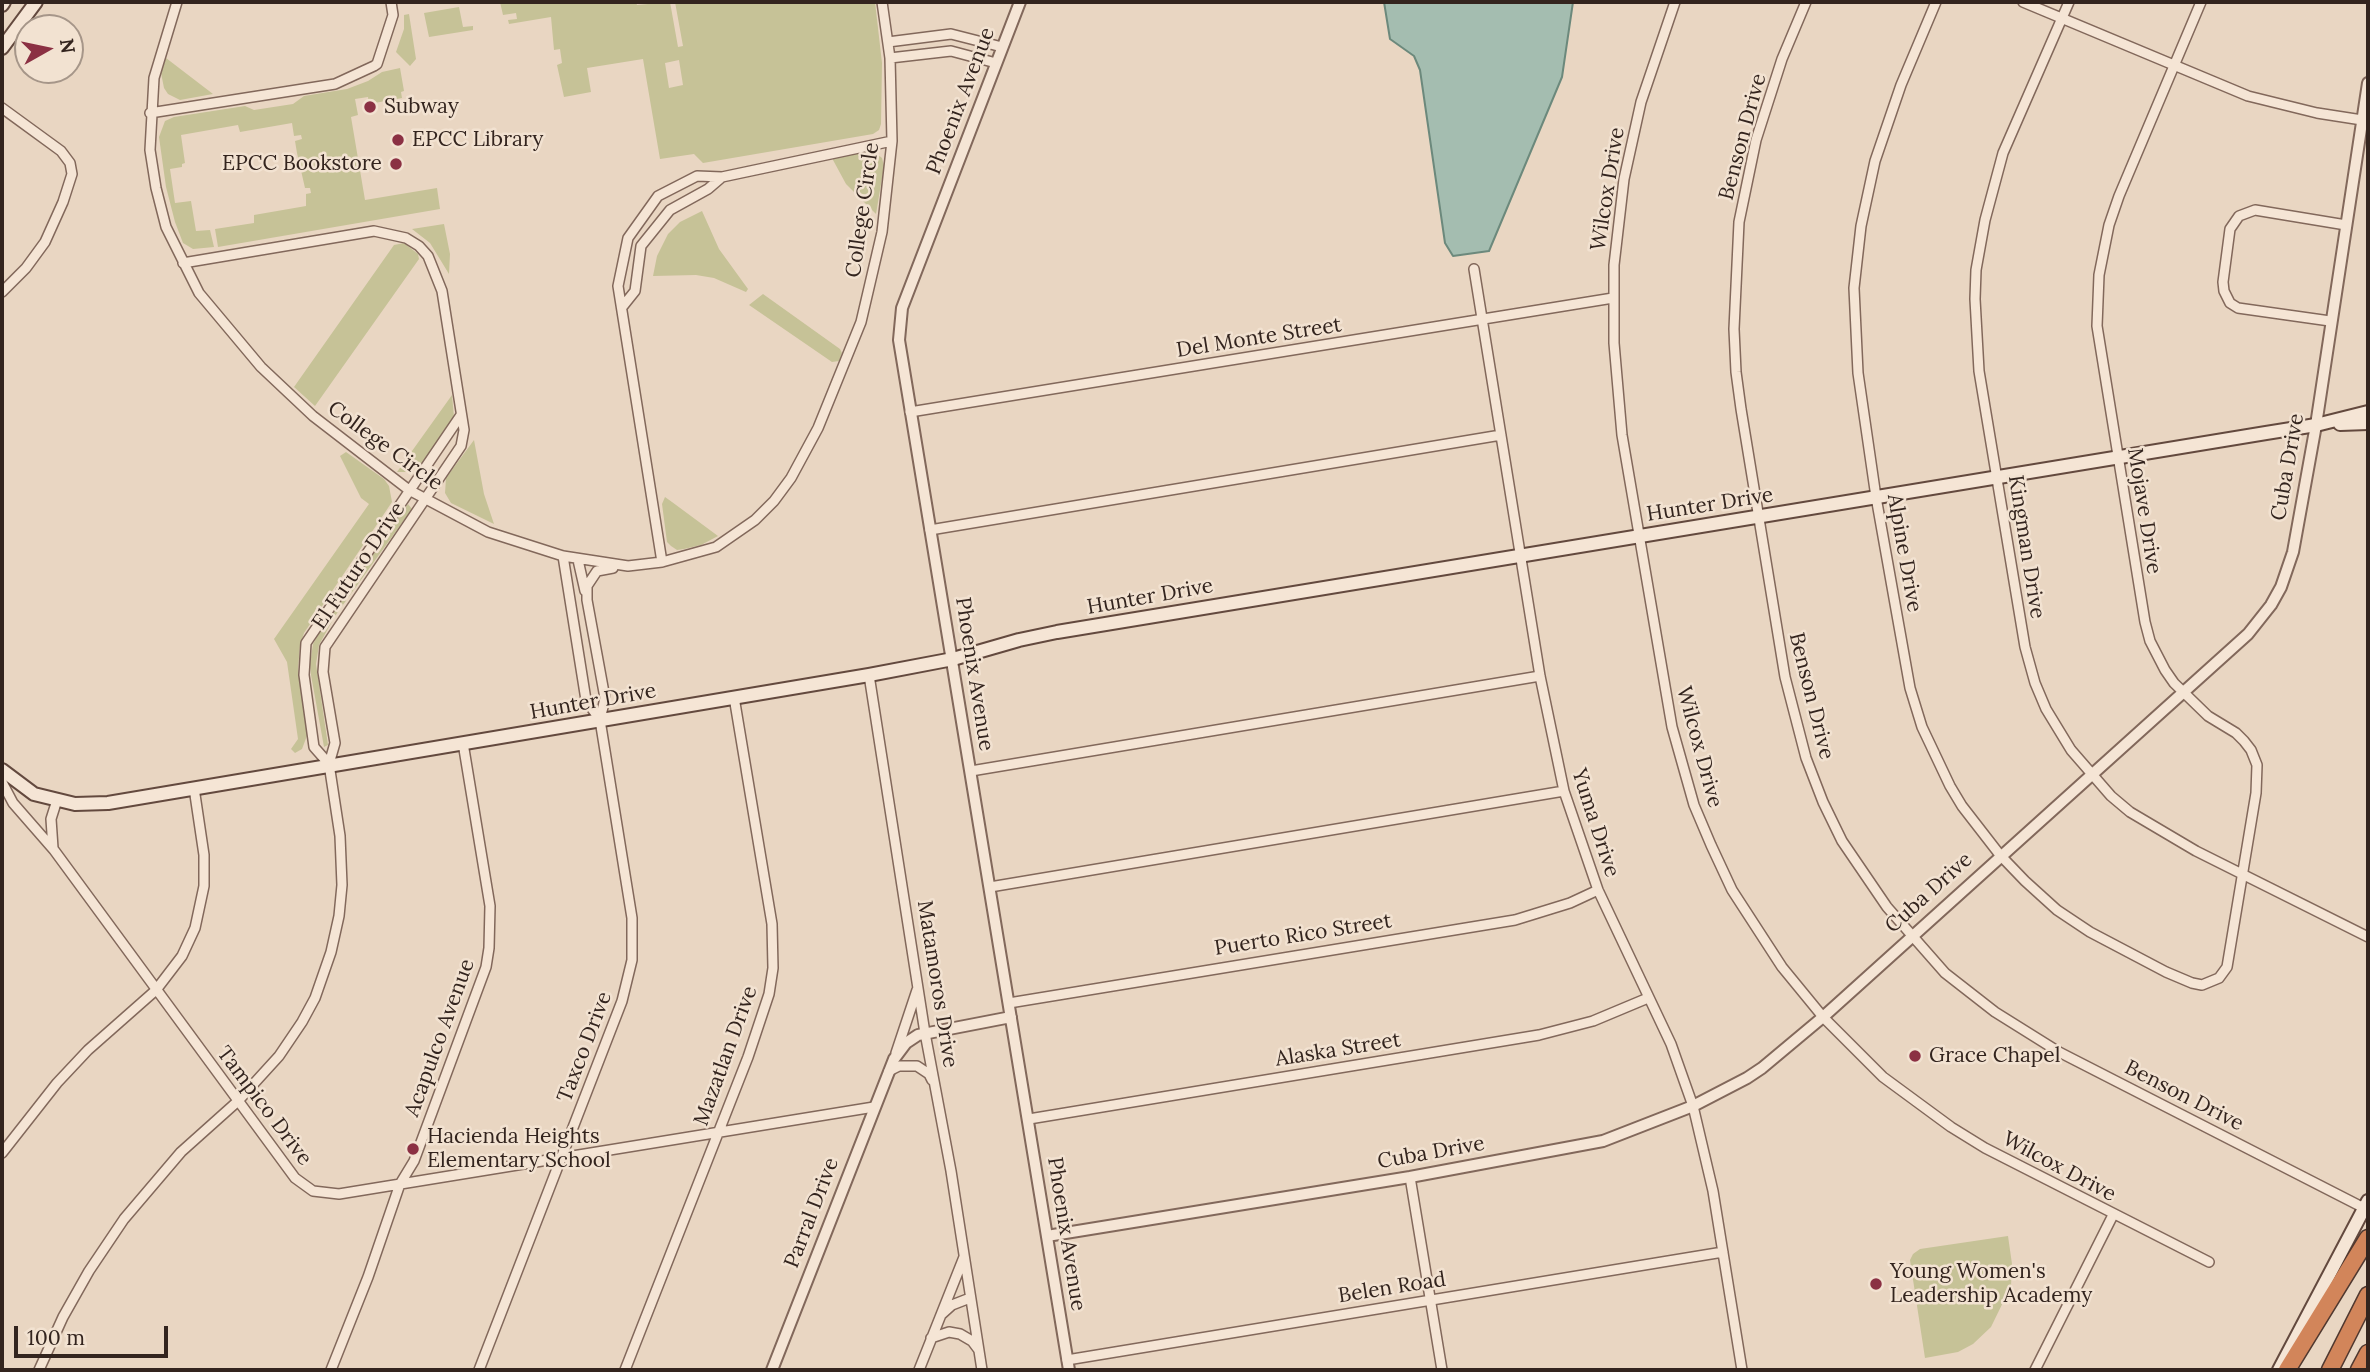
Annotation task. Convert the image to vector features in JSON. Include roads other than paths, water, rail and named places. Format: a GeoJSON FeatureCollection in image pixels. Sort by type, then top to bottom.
{"type":"FeatureCollection","features":[{"type":"Feature","properties":{"kind":"highway"},"geometry":{"type":"LineString","coordinates":[[2287,1370],[2368,1238]]}},
{"type":"Feature","properties":{"kind":"highway"},"geometry":{"type":"LineString","coordinates":[[2330,1370],[2368,1295]]}},
{"type":"Feature","properties":{"kind":"highway"},"geometry":{"type":"LineString","coordinates":[[2360,1370],[2368,1353]]}},
{"type":"Feature","properties":{"kind":"main road"},"geometry":{"type":"LineString","coordinates":[[2,48],[36,2]]}},
{"type":"Feature","properties":{"kind":"main road","name":"Hunter Drive"},"geometry":{"type":"LineString","coordinates":[[2,770],[34,793],[83,804],[108,803],[869,675],[953,659],[1057,632],[2316,425],[2368,412]]}},
{"type":"Feature","properties":{"kind":"main road","name":"Hunter Drive"},"geometry":{"type":"LineString","coordinates":[[2316,425],[2368,423]]}},
{"type":"Feature","properties":{"kind":"main road"},"geometry":{"type":"LineString","coordinates":[[2279,1370],[2366,1205]]}},
{"type":"Feature","properties":{"kind":"street","name":"College Circle"},"geometry":{"type":"LineString","coordinates":[[177,2],[154,78],[150,150],[166,227],[199,293],[261,367],[313,416],[409,490],[488,532],[578,560],[628,566],[663,562],[716,547],[755,520],[791,478],[812,440],[842,374],[861,322],[882,232],[892,141],[890,58],[882,2]]}},
{"type":"Feature","properties":{"kind":"street"},"geometry":{"type":"LineString","coordinates":[[150,113],[335,84],[377,64],[393,15],[391,2]]}},
{"type":"Feature","properties":{"kind":"street","name":"Phoenix Avenue"},"geometry":{"type":"LineString","coordinates":[[1020,2],[902,308],[899,340],[1068,1365]]}},
{"type":"Feature","properties":{"kind":"street","name":"Wilcox Drive"},"geometry":{"type":"LineString","coordinates":[[1675,2],[1634,127],[1619,212],[1613,298],[1618,404],[1672,727],[1694,806],[1732,890],[1756,930],[1823,1017],[1883,1077],[1951,1127],[1985,1148],[2208,1262]]}},
{"type":"Feature","properties":{"kind":"street","name":"Benson Drive"},"geometry":{"type":"LineString","coordinates":[[1806,2],[1782,59],[1756,140],[1738,233],[1734,288],[1736,372],[1785,677],[1806,758],[1842,841],[1887,907],[1911,936],[1945,972],[1995,1012],[2027,1034],[2366,1205]]}},
{"type":"Feature","properties":{"kind":"street","name":"Alpine Drive"},"geometry":{"type":"LineString","coordinates":[[1937,2],[1886,126],[1866,196],[1854,288],[1859,384],[1905,665],[1922,727],[1938,765],[1962,806],[2000,855],[2057,910],[2090,932],[2166,972],[2202,985]]}},
{"type":"Feature","properties":{"kind":"street"},"geometry":{"type":"LineString","coordinates":[[2023,2],[2258,99],[2362,120]]}},
{"type":"Feature","properties":{"kind":"street","name":"Kingman Drive"},"geometry":{"type":"LineString","coordinates":[[2068,2],[2003,153],[1985,220],[1976,270],[1976,347],[2025,648],[2032,673],[2046,709],[2060,734],[2092,774],[2130,813],[2368,937]]}},
{"type":"Feature","properties":{"kind":"street","name":"Mojave Drive"},"geometry":{"type":"LineString","coordinates":[[2201,2],[2109,225],[2099,275],[2097,315],[2099,344],[2145,622],[2161,663],[2183,693],[2208,716],[2236,733],[2251,750],[2256,765],[2256,793],[2227,967],[2219,978],[2202,985]]}},
{"type":"Feature","properties":{"kind":"street"},"geometry":{"type":"LineString","coordinates":[[888,42],[951,34],[1002,47]]}},
{"type":"Feature","properties":{"kind":"street"},"geometry":{"type":"LineString","coordinates":[[890,58],[951,51],[996,63]]}},
{"type":"Feature","properties":{"kind":"street","name":"Cuba Drive"},"geometry":{"type":"LineString","coordinates":[[1047,1236],[1410,1177],[1603,1141],[1693,1106],[1762,1068],[1823,1017],[2248,634],[2262,619],[2281,587],[2293,552],[2316,425],[2368,83]]}},
{"type":"Feature","properties":{"kind":"street"},"geometry":{"type":"LineString","coordinates":[[2,108],[61,151],[70,163],[72,174],[45,242],[26,268],[2,292]]}},
{"type":"Feature","properties":{"kind":"street"},"geometry":{"type":"LineString","coordinates":[[663,562],[618,286],[628,237],[658,197],[697,176],[722,177],[892,141]]}},
{"type":"Feature","properties":{"kind":"street"},"geometry":{"type":"LineString","coordinates":[[622,306],[635,291],[641,246],[670,210],[708,189],[722,177]]}},
{"type":"Feature","properties":{"kind":"street"},"geometry":{"type":"LineString","coordinates":[[2330,321],[2238,308],[2230,303],[2223,282],[2230,229],[2239,216],[2255,211],[2346,225]]}},
{"type":"Feature","properties":{"kind":"street","name":"El Futuro Drive"},"geometry":{"type":"LineString","coordinates":[[183,263],[374,231],[406,238],[419,246],[428,256],[442,291],[464,430],[461,446],[325,647],[323,672],[335,743],[329,764]]}},
{"type":"Feature","properties":{"kind":"street","name":"Yuma Drive"},"geometry":{"type":"LineString","coordinates":[[1474,269],[1540,676],[1564,792],[1598,890],[1676,1056],[1693,1106],[1713,1191],[1742,1370]]}},
{"type":"Feature","properties":{"kind":"street","name":"Del Monte Street"},"geometry":{"type":"LineString","coordinates":[[911,412],[1613,298]]}},
{"type":"Feature","properties":{"kind":"street","name":"El Futuro Drive"},"geometry":{"type":"LineString","coordinates":[[329,764],[314,747],[304,675],[306,643],[461,415]]}},
{"type":"Feature","properties":{"kind":"street"},"geometry":{"type":"LineString","coordinates":[[930,530],[1501,435]]}},
{"type":"Feature","properties":{"kind":"street"},"geometry":{"type":"LineString","coordinates":[[563,556],[586,700],[600,720]]}},
{"type":"Feature","properties":{"kind":"street"},"geometry":{"type":"LineString","coordinates":[[578,560],[605,698],[600,720]]}},
{"type":"Feature","properties":{"kind":"street"},"geometry":{"type":"LineString","coordinates":[[587,600],[587,586],[597,571],[628,566]]}},
{"type":"Feature","properties":{"kind":"street","name":"Matamoros Drive"},"geometry":{"type":"LineString","coordinates":[[869,675],[925,1033],[982,1370]]}},
{"type":"Feature","properties":{"kind":"street"},"geometry":{"type":"LineString","coordinates":[[971,771],[1540,676]]}},
{"type":"Feature","properties":{"kind":"street","name":"Mazatlan Drive"},"geometry":{"type":"LineString","coordinates":[[625,1370],[737,1087],[764,1012],[773,968],[772,924],[734,697]]}},
{"type":"Feature","properties":{"kind":"street","name":"Taxco Drive"},"geometry":{"type":"LineString","coordinates":[[479,1370],[622,1001],[632,960],[632,918],[600,720]]}},
{"type":"Feature","properties":{"kind":"street","name":"Acapulco Avenue"},"geometry":{"type":"LineString","coordinates":[[331,1370],[368,1278],[400,1184],[414,1161],[480,989],[489,948],[490,906],[463,743]]}},
{"type":"Feature","properties":{"kind":"street"},"geometry":{"type":"LineString","coordinates":[[39,1370],[63,1317],[89,1271],[124,1219],[180,1152],[238,1101],[279,1056],[302,1023],[314,998],[331,952],[339,916],[342,860],[329,764]]}},
{"type":"Feature","properties":{"kind":"street","name":"Tampico Drive"},"geometry":{"type":"LineString","coordinates":[[2,782],[29,824],[54,850],[295,1178],[313,1191],[339,1194],[874,1107]]}},
{"type":"Feature","properties":{"kind":"street"},"geometry":{"type":"LineString","coordinates":[[2,1153],[57,1083],[88,1050],[156,990],[182,956],[201,907],[205,869],[194,788]]}},
{"type":"Feature","properties":{"kind":"street"},"geometry":{"type":"LineString","coordinates":[[990,887],[1564,792]]}},
{"type":"Feature","properties":{"kind":"street"},"geometry":{"type":"LineString","coordinates":[[54,850],[51,819],[57,800]]}},
{"type":"Feature","properties":{"kind":"street","name":"Puerto Rico Street"},"geometry":{"type":"LineString","coordinates":[[1009,1003],[1515,920],[1570,903],[1598,890]]}},
{"type":"Feature","properties":{"kind":"street","name":"Parral Drive"},"geometry":{"type":"LineString","coordinates":[[772,1370],[894,1059],[919,985]]}},
{"type":"Feature","properties":{"kind":"street","name":"Alaska Street"},"geometry":{"type":"LineString","coordinates":[[1029,1119],[1539,1035],[1593,1021],[1648,998]]}},
{"type":"Feature","properties":{"kind":"street"},"geometry":{"type":"LineString","coordinates":[[925,1033],[1011,1017]]}},
{"type":"Feature","properties":{"kind":"street","name":"Parral Drive"},"geometry":{"type":"LineString","coordinates":[[894,1059],[906,1043],[925,1033]]}},
{"type":"Feature","properties":{"kind":"street"},"geometry":{"type":"LineString","coordinates":[[889,1071],[900,1066],[917,1066],[929,1074],[936,1087]]}},
{"type":"Feature","properties":{"kind":"street"},"geometry":{"type":"LineString","coordinates":[[1410,1177],[1442,1370]]}},
{"type":"Feature","properties":{"kind":"street"},"geometry":{"type":"LineString","coordinates":[[2035,1370],[2113,1215]]}},
{"type":"Feature","properties":{"kind":"street","name":"Belen Road"},"geometry":{"type":"LineString","coordinates":[[1068,1365],[1430,1299],[1723,1252]]}},
{"type":"Feature","properties":{"kind":"street"},"geometry":{"type":"LineString","coordinates":[[919,1370],[964,1255]]}},
{"type":"Feature","properties":{"kind":"street"},"geometry":{"type":"LineString","coordinates":[[938,1319],[952,1305],[970,1298]]}},
{"type":"Feature","properties":{"kind":"street"},"geometry":{"type":"LineString","coordinates":[[931,1338],[949,1332],[960,1334],[972,1340],[979,1350]]}},
{"type":"Feature","properties":{"kind":"place","name":"Subway"},"geometry":{"type":"Point","coordinates":[370,107]}},
{"type":"Feature","properties":{"kind":"place","name":"EPCC Library"},"geometry":{"type":"Point","coordinates":[398,140]}},
{"type":"Feature","properties":{"kind":"place","name":"EPCC Bookstore"},"geometry":{"type":"Point","coordinates":[396,164]}},
{"type":"Feature","properties":{"kind":"place","name":"Grace Chapel"},"geometry":{"type":"Point","coordinates":[1915,1056]}},
{"type":"Feature","properties":{"kind":"place","name":"Hacienda Heights Elementary School"},"geometry":{"type":"Point","coordinates":[413,1149]}},
{"type":"Feature","properties":{"kind":"place","name":"Young Women's Leadership Academy"},"geometry":{"type":"Point","coordinates":[1876,1284]}}]}
